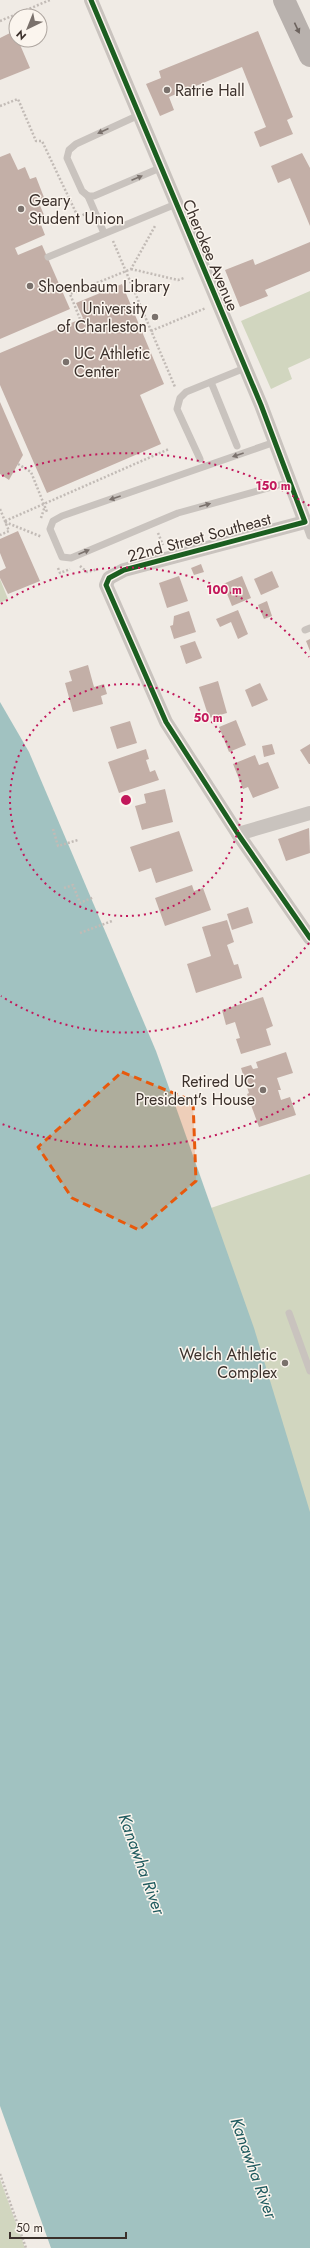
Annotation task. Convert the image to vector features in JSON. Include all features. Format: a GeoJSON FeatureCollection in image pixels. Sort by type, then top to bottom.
{"type":"FeatureCollection","features":[{"type":"Feature","properties":{"kind":"main road"},"geometry":{"type":"LineString","coordinates":[[284,0],[310,56]]}},
{"type":"Feature","properties":{"kind":"street","name":"Cherokee Avenue"},"geometry":{"type":"LineString","coordinates":[[91,0],[160,168],[245,368],[290,482],[308,521]]}},
{"type":"Feature","properties":{"kind":"street","name":"22nd Street Southeast"},"geometry":{"type":"LineString","coordinates":[[238,834],[166,722],[106,585],[109,578],[124,570],[308,521]]}},
{"type":"Feature","properties":{"kind":"street"},"geometry":{"type":"LineString","coordinates":[[309,934],[238,834],[310,813]]}},
{"type":"Feature","properties":{"kind":"lane"},"geometry":{"type":"LineString","coordinates":[[104,233],[95,210],[88,196],[82,191],[67,158],[69,150],[76,144],[139,116]]}},
{"type":"Feature","properties":{"kind":"lane"},"geometry":{"type":"LineString","coordinates":[[88,196],[94,196],[160,168]]}},
{"type":"Feature","properties":{"kind":"lane"},"geometry":{"type":"LineString","coordinates":[[48,257],[176,204]]}},
{"type":"Feature","properties":{"kind":"lane"},"geometry":{"type":"LineString","coordinates":[[200,459],[177,409],[177,404],[186,392],[245,368]]}},
{"type":"Feature","properties":{"kind":"lane"},"geometry":{"type":"LineString","coordinates":[[211,382],[237,446]]}},
{"type":"Feature","properties":{"kind":"lane"},"geometry":{"type":"LineString","coordinates":[[275,442],[62,516],[53,521],[50,529],[62,558],[71,558],[178,513],[290,482]]}},
{"type":"Feature","properties":{"kind":"lane"},"geometry":{"type":"LineString","coordinates":[[308,521],[310,536]]}},
{"type":"Feature","properties":{"kind":"lane"},"geometry":{"type":"LineString","coordinates":[[289,1314],[310,1371]]}},
{"type":"Feature","properties":{"kind":"path"},"geometry":{"type":"LineString","coordinates":[[0,21],[50,0]]}},
{"type":"Feature","properties":{"kind":"path"},"geometry":{"type":"LineString","coordinates":[[0,106],[18,98],[36,141],[42,141],[78,217],[95,210]]}},
{"type":"Feature","properties":{"kind":"path"},"geometry":{"type":"LineString","coordinates":[[131,269],[155,226]]}},
{"type":"Feature","properties":{"kind":"path"},"geometry":{"type":"LineString","coordinates":[[113,239],[175,388]]}},
{"type":"Feature","properties":{"kind":"path"},"geometry":{"type":"LineString","coordinates":[[80,319],[70,294],[126,270],[131,269],[178,280],[184,278]]}},
{"type":"Feature","properties":{"kind":"path"},"geometry":{"type":"LineString","coordinates":[[151,331],[208,307]]}},
{"type":"Feature","properties":{"kind":"path"},"geometry":{"type":"LineString","coordinates":[[5,522],[44,503],[169,449]]}},
{"type":"Feature","properties":{"kind":"path"},"geometry":{"type":"LineString","coordinates":[[18,464],[31,472],[49,514]]}},
{"type":"Feature","properties":{"kind":"path"},"geometry":{"type":"LineString","coordinates":[[0,509],[9,531],[0,534]]}},
{"type":"Feature","properties":{"kind":"path"},"geometry":{"type":"LineString","coordinates":[[5,522],[46,539]]}},
{"type":"Feature","properties":{"kind":"path"},"geometry":{"type":"LineString","coordinates":[[53,829],[58,846],[78,840]]}},
{"type":"Feature","properties":{"kind":"path"},"geometry":{"type":"LineString","coordinates":[[64,888],[73,885],[80,903],[94,897]]}},
{"type":"Feature","properties":{"kind":"path"},"geometry":{"type":"LineString","coordinates":[[80,933],[112,921]]}},
{"type":"Feature","properties":{"kind":"path"},"geometry":{"type":"LineString","coordinates":[[0,2174],[26,2248]]}},
{"type":"Feature","properties":{"kind":"highlighted area"},"geometry":{"type":"Polygon","coordinates":[[[122,1072],[193,1101],[196,1181],[139,1230],[72,1198],[38,1147],[122,1072]]]}},
{"type":"Feature","properties":{"kind":"green space"},"geometry":{"type":"Polygon","coordinates":[[[310,291],[310,358],[288,368],[292,379],[271,389],[241,321],[310,291]]]}},
{"type":"Feature","properties":{"kind":"green space"},"geometry":{"type":"Polygon","coordinates":[[[0,579],[8,599],[0,603],[0,579]]]}},
{"type":"Feature","properties":{"kind":"green space","name":"Welch Athletic Complex"},"geometry":{"type":"Polygon","coordinates":[[[310,1174],[310,1517],[211,1208],[310,1174]]]}},
{"type":"Feature","properties":{"kind":"green space"},"geometry":{"type":"Polygon","coordinates":[[[0,2179],[25,2248],[0,2248],[0,2179]]]}},
{"type":"Feature","properties":{"kind":"water","name":"Kanawha River"},"geometry":{"type":"Polygon","coordinates":[[[0,702],[29,752],[156,1051],[254,1328],[310,1512],[310,2248],[51,2248],[0,2106],[0,702]]]}},
{"type":"Feature","properties":{"kind":"building","name":"Ratrie Hall"},"geometry":{"type":"Polygon","coordinates":[[[258,31],[293,117],[287,120],[293,134],[260,147],[254,132],[266,127],[242,67],[169,97],[174,110],[160,116],[146,84],[161,78],[159,71],[258,31]]]}},
{"type":"Feature","properties":{"kind":"building"},"geometry":{"type":"Polygon","coordinates":[[[8,34],[8,48],[21,48],[30,68],[0,80],[0,38],[8,34]]]}},
{"type":"Feature","properties":{"kind":"building"},"geometry":{"type":"Polygon","coordinates":[[[10,153],[18,170],[25,167],[30,179],[36,177],[45,200],[39,203],[44,215],[38,217],[45,235],[15,248],[18,255],[42,245],[70,309],[0,339],[0,157],[10,153]]]}},
{"type":"Feature","properties":{"kind":"building"},"geometry":{"type":"Polygon","coordinates":[[[302,153],[310,168],[310,226],[290,178],[278,183],[271,166],[302,153]]]}},
{"type":"Feature","properties":{"kind":"building"},"geometry":{"type":"Polygon","coordinates":[[[310,242],[310,271],[265,290],[268,296],[240,307],[225,270],[253,259],[255,265],[310,242]]]}},
{"type":"Feature","properties":{"kind":"building"},"geometry":{"type":"Polygon","coordinates":[[[122,284],[164,384],[140,395],[161,444],[47,493],[0,385],[0,353],[83,318],[76,303],[122,284]]]}},
{"type":"Feature","properties":{"kind":"building"},"geometry":{"type":"Polygon","coordinates":[[[0,402],[23,455],[9,480],[0,474],[0,402]]]}},
{"type":"Feature","properties":{"kind":"building"},"geometry":{"type":"Polygon","coordinates":[[[18,531],[40,581],[8,594],[0,578],[0,571],[6,568],[0,553],[0,539],[18,531]]]}},
{"type":"Feature","properties":{"kind":"building"},"geometry":{"type":"Polygon","coordinates":[[[201,564],[204,572],[194,575],[191,568],[201,564]]]}},
{"type":"Feature","properties":{"kind":"building"},"geometry":{"type":"Polygon","coordinates":[[[272,571],[279,587],[261,595],[254,579],[272,571]]]}},
{"type":"Feature","properties":{"kind":"building"},"geometry":{"type":"Polygon","coordinates":[[[179,576],[188,601],[167,608],[159,583],[179,576]]]}},
{"type":"Feature","properties":{"kind":"building"},"geometry":{"type":"Polygon","coordinates":[[[242,576],[251,598],[232,606],[223,584],[242,576]]]}},
{"type":"Feature","properties":{"kind":"building"},"geometry":{"type":"Polygon","coordinates":[[[267,601],[272,616],[264,619],[258,605],[267,601]]]}},
{"type":"Feature","properties":{"kind":"building"},"geometry":{"type":"Polygon","coordinates":[[[238,610],[248,634],[238,639],[231,622],[220,627],[216,619],[238,610]]]}},
{"type":"Feature","properties":{"kind":"building"},"geometry":{"type":"Polygon","coordinates":[[[189,611],[196,632],[174,639],[170,626],[173,625],[174,616],[189,611]]]}},
{"type":"Feature","properties":{"kind":"building"},"geometry":{"type":"Polygon","coordinates":[[[310,639],[310,651],[306,641],[310,639]]]}},
{"type":"Feature","properties":{"kind":"building"},"geometry":{"type":"Polygon","coordinates":[[[195,641],[202,658],[186,664],[180,646],[195,641]]]}},
{"type":"Feature","properties":{"kind":"building"},"geometry":{"type":"Polygon","coordinates":[[[88,665],[94,687],[104,684],[107,694],[101,696],[103,704],[73,712],[65,683],[72,681],[69,671],[88,665]]]}},
{"type":"Feature","properties":{"kind":"building"},"geometry":{"type":"Polygon","coordinates":[[[218,681],[227,713],[209,718],[199,687],[218,681]]]}},
{"type":"Feature","properties":{"kind":"building"},"geometry":{"type":"Polygon","coordinates":[[[260,683],[268,700],[252,707],[245,690],[260,683]]]}},
{"type":"Feature","properties":{"kind":"building"},"geometry":{"type":"Polygon","coordinates":[[[236,720],[246,745],[229,752],[219,727],[236,720]]]}},
{"type":"Feature","properties":{"kind":"building"},"geometry":{"type":"Polygon","coordinates":[[[130,721],[137,743],[117,749],[110,727],[130,721]]]}},
{"type":"Feature","properties":{"kind":"building"},"geometry":{"type":"Polygon","coordinates":[[[272,744],[275,754],[264,757],[262,746],[272,744]]]}},
{"type":"Feature","properties":{"kind":"building"},"geometry":{"type":"Polygon","coordinates":[[[310,744],[310,764],[309,764],[300,750],[310,744]]]}},
{"type":"Feature","properties":{"kind":"building"},"geometry":{"type":"Polygon","coordinates":[[[146,749],[149,759],[146,760],[150,772],[155,770],[159,780],[119,793],[108,762],[146,749]]]}},
{"type":"Feature","properties":{"kind":"building"},"geometry":{"type":"Polygon","coordinates":[[[255,755],[259,765],[268,762],[279,788],[253,798],[248,787],[243,789],[233,764],[255,755]]]}},
{"type":"Feature","properties":{"kind":"building"},"geometry":{"type":"Polygon","coordinates":[[[165,789],[173,822],[142,830],[135,806],[146,803],[144,794],[165,789]]]}},
{"type":"Feature","properties":{"kind":"building"},"geometry":{"type":"Polygon","coordinates":[[[309,828],[310,853],[286,861],[278,839],[309,828]]]}},
{"type":"Feature","properties":{"kind":"building"},"geometry":{"type":"Polygon","coordinates":[[[179,831],[193,871],[156,883],[151,868],[139,872],[130,847],[179,831]]]}},
{"type":"Feature","properties":{"kind":"building"},"geometry":{"type":"Polygon","coordinates":[[[192,885],[194,891],[203,888],[211,910],[165,926],[155,898],[192,885]]]}},
{"type":"Feature","properties":{"kind":"building"},"geometry":{"type":"Polygon","coordinates":[[[248,907],[253,923],[232,930],[227,914],[248,907]]]}},
{"type":"Feature","properties":{"kind":"building"},"geometry":{"type":"Polygon","coordinates":[[[227,920],[234,942],[227,945],[234,965],[238,964],[242,978],[196,993],[187,964],[211,956],[202,927],[227,920]]]}},
{"type":"Feature","properties":{"kind":"building"},"geometry":{"type":"Polygon","coordinates":[[[263,997],[273,1026],[266,1029],[271,1045],[241,1054],[236,1039],[240,1038],[235,1022],[226,1025],[222,1010],[263,997]]]}},
{"type":"Feature","properties":{"kind":"building","name":"Retired UC President's House"},"geometry":{"type":"Polygon","coordinates":[[[286,1052],[293,1073],[277,1078],[281,1090],[278,1090],[281,1100],[290,1097],[296,1115],[259,1127],[247,1094],[249,1093],[241,1068],[251,1065],[253,1069],[258,1068],[256,1062],[286,1052]]]}},
{"type":"Feature","properties":{"kind":"cycle path"},"geometry":{"type":"LineString","coordinates":[[91,0],[261,405],[305,522],[124,570],[109,578],[106,585],[166,722],[238,834],[310,938]]}},
{"type":"Feature","properties":{"kind":"place","name":"Ratrie Hall"},"geometry":{"type":"Point","coordinates":[167,90]}},
{"type":"Feature","properties":{"kind":"place","name":"Geary Student Union"},"geometry":{"type":"Point","coordinates":[21,209]}},
{"type":"Feature","properties":{"kind":"place","name":"Shoenbaum Library"},"geometry":{"type":"Point","coordinates":[30,286]}},
{"type":"Feature","properties":{"kind":"place","name":"University of Charleston"},"geometry":{"type":"Point","coordinates":[155,317]}},
{"type":"Feature","properties":{"kind":"place","name":"UC Athletic Center"},"geometry":{"type":"Point","coordinates":[66,362]}},
{"type":"Feature","properties":{"kind":"place","name":"Retired UC President's House"},"geometry":{"type":"Point","coordinates":[263,1090]}},
{"type":"Feature","properties":{"kind":"place","name":"Welch Athletic Complex"},"geometry":{"type":"Point","coordinates":[285,1363]}}]}
